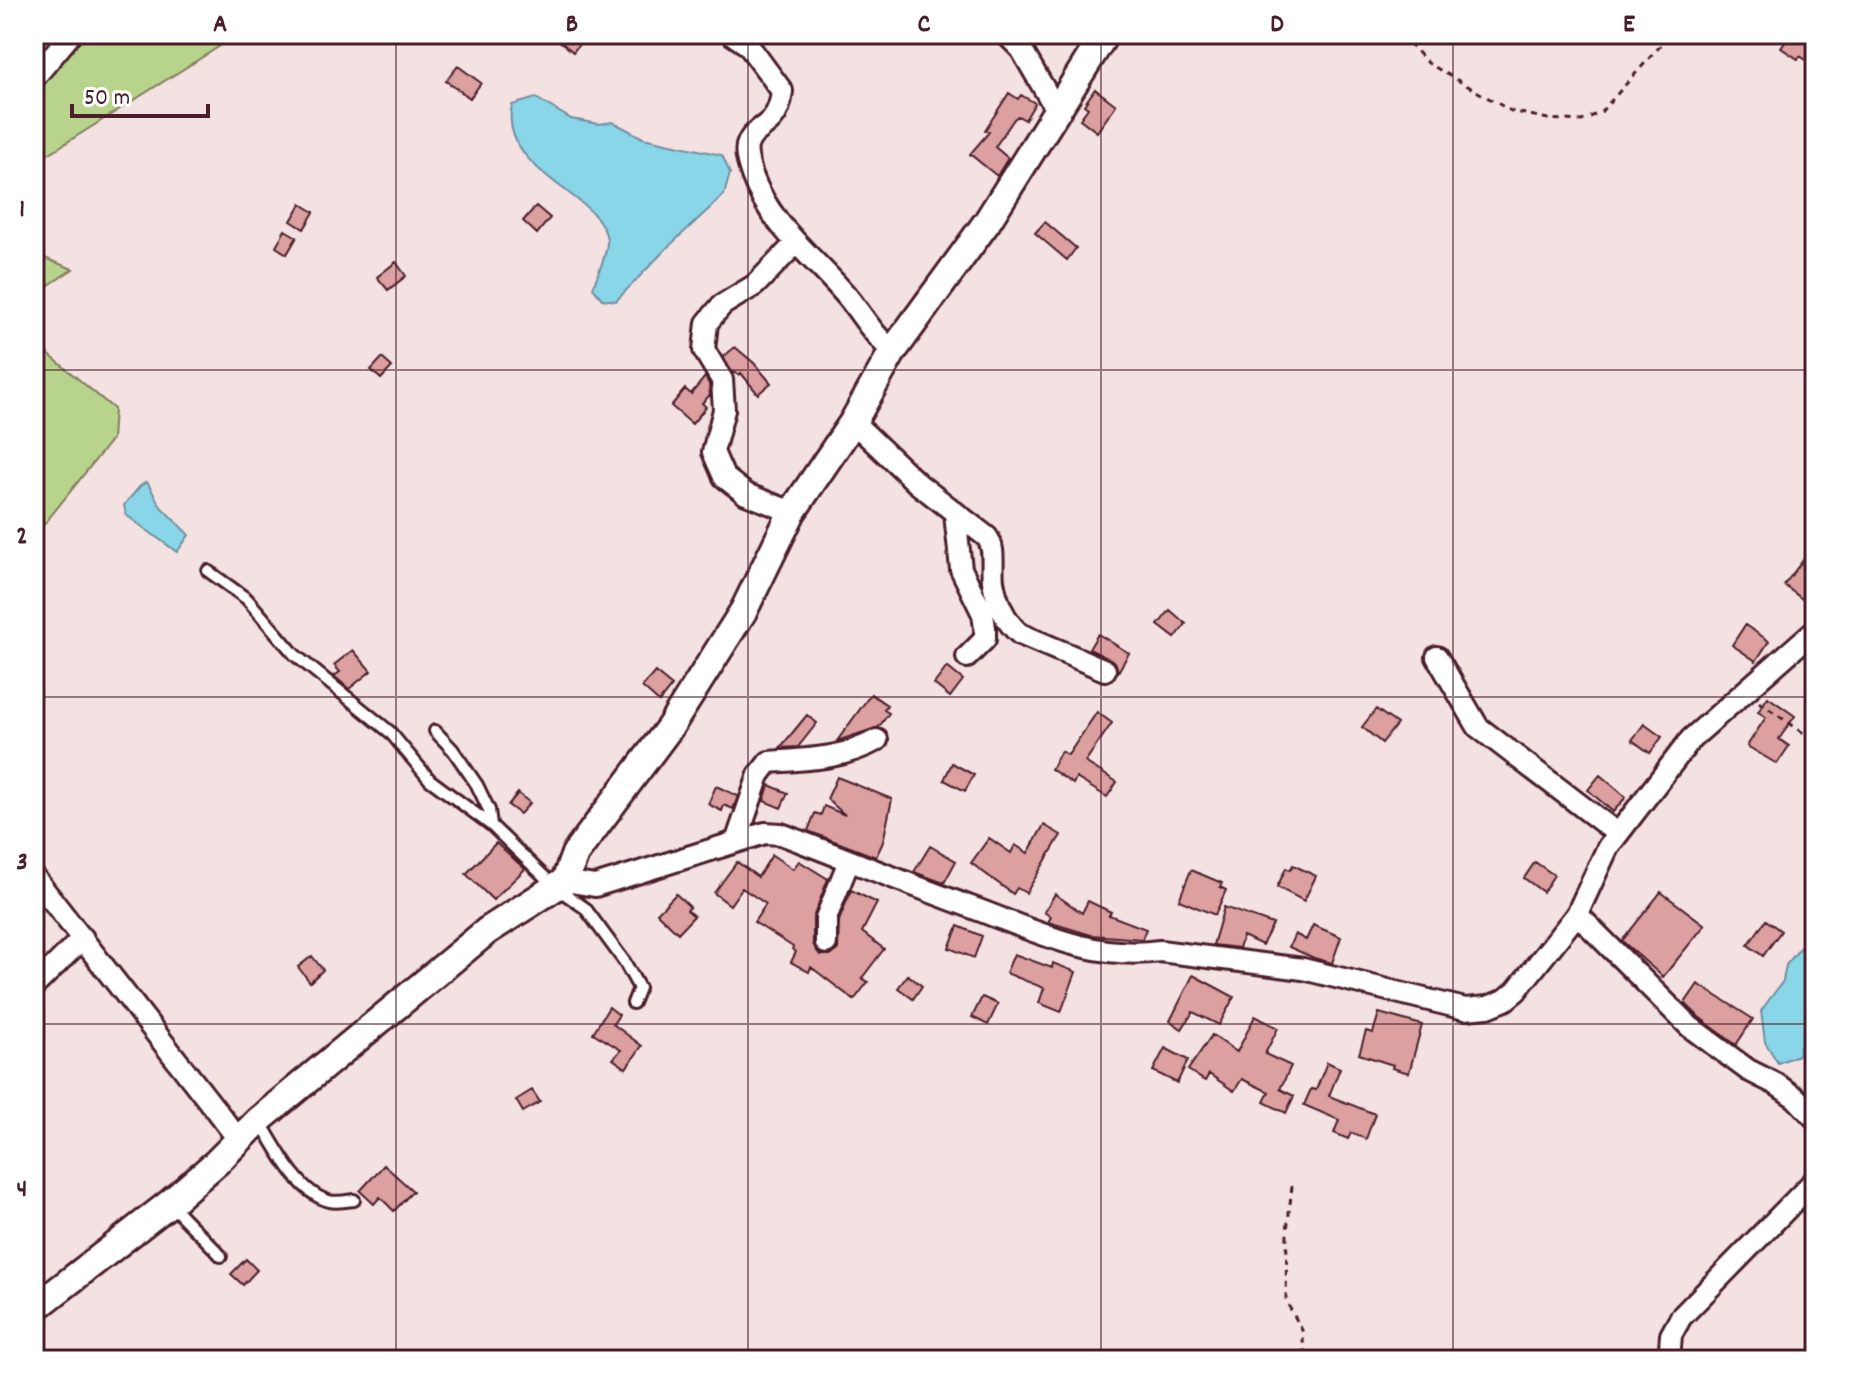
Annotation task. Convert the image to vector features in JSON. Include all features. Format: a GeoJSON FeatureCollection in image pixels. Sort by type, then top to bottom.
{"type":"FeatureCollection","features":[{"type":"Feature","properties":{"kind":"street"},"geometry":{"type":"LineString","coordinates":[[34,78],[71,34]]}},
{"type":"Feature","properties":{"kind":"street"},"geometry":{"type":"LineString","coordinates":[[732,34],[748,45],[782,91],[780,106],[772,120],[755,132],[748,144],[746,158],[767,206],[796,243],[849,299],[877,338],[893,351]]}},
{"type":"Feature","properties":{"kind":"street"},"geometry":{"type":"LineString","coordinates":[[1006,34],[1021,49],[1057,111]]}},
{"type":"Feature","properties":{"kind":"street"},"geometry":{"type":"LineString","coordinates":[[34,1309],[170,1203],[259,1120],[487,931],[560,884],[575,854],[670,727],[744,610],[792,512],[853,422],[893,351],[987,222],[1105,34]]}},
{"type":"Feature","properties":{"kind":"street"},"geometry":{"type":"LineString","coordinates":[[792,512],[746,494],[724,477],[713,452],[724,410],[722,380],[704,350],[707,323],[722,305],[755,285],[796,243]]}},
{"type":"Feature","properties":{"kind":"street"},"geometry":{"type":"LineString","coordinates":[[853,422],[917,483],[987,537],[992,544],[993,583],[999,604],[1013,628],[1020,634],[1105,670]]}},
{"type":"Feature","properties":{"kind":"street"},"geometry":{"type":"LineString","coordinates":[[955,514],[961,569],[983,614],[985,628],[985,639],[967,657]]}},
{"type":"Feature","properties":{"kind":"street"},"geometry":{"type":"LineString","coordinates":[[560,884],[595,886],[765,833],[781,834],[1087,949],[1139,954],[1160,951],[1303,969],[1465,1009],[1488,1007],[1516,991],[1577,914],[1601,859],[1691,739],[1815,630]]}},
{"type":"Feature","properties":{"kind":"street"},"geometry":{"type":"LineString","coordinates":[[1437,657],[1478,727],[1618,834]]}},
{"type":"Feature","properties":{"kind":"street"},"geometry":{"type":"LineString","coordinates":[[736,842],[759,775],[769,762],[837,757],[860,750],[877,740]]}},
{"type":"Feature","properties":{"kind":"street"},"geometry":{"type":"LineString","coordinates":[[826,943],[826,918],[849,861]]}},
{"type":"Feature","properties":{"kind":"street"},"geometry":{"type":"LineString","coordinates":[[34,877],[239,1140]]}},
{"type":"Feature","properties":{"kind":"street"},"geometry":{"type":"LineString","coordinates":[[1577,914],[1690,1027],[1748,1070],[1796,1098],[1815,1118]]}},
{"type":"Feature","properties":{"kind":"street"},"geometry":{"type":"LineString","coordinates":[[34,986],[83,938]]}},
{"type":"Feature","properties":{"kind":"street"},"geometry":{"type":"LineString","coordinates":[[1669,1360],[1671,1335],[1681,1317],[1815,1180]]}},
{"type":"Feature","properties":{"kind":"lane"},"geometry":{"type":"LineString","coordinates":[[208,571],[247,599],[295,655],[390,732],[430,780],[491,825],[585,908],[624,961],[639,988],[633,1003]]}},
{"type":"Feature","properties":{"kind":"lane"},"geometry":{"type":"LineString","coordinates":[[435,731],[453,750],[477,785],[489,810],[491,825]]}},
{"type":"Feature","properties":{"kind":"lane"},"geometry":{"type":"LineString","coordinates":[[259,1120],[281,1156],[310,1193],[331,1202],[354,1200]]}},
{"type":"Feature","properties":{"kind":"lane"},"geometry":{"type":"LineString","coordinates":[[170,1203],[221,1256]]}},
{"type":"Feature","properties":{"kind":"path"},"geometry":{"type":"LineString","coordinates":[[1401,34],[1428,63],[1511,111],[1548,119],[1582,121],[1601,112],[1671,34]]}},
{"type":"Feature","properties":{"kind":"path"},"geometry":{"type":"LineString","coordinates":[[1743,691],[1815,741]]}},
{"type":"Feature","properties":{"kind":"path"},"geometry":{"type":"LineString","coordinates":[[1292,1186],[1287,1231],[1286,1301],[1302,1330],[1305,1360]]}},
{"type":"Feature","properties":{"kind":"green space"},"geometry":{"type":"Polygon","coordinates":[[[34,34],[239,34],[34,163],[34,34]]]}},
{"type":"Feature","properties":{"kind":"green space"},"geometry":{"type":"Polygon","coordinates":[[[34,254],[73,269],[34,295],[34,254]]]}},
{"type":"Feature","properties":{"kind":"green space"},"geometry":{"type":"Polygon","coordinates":[[[34,342],[114,409],[112,439],[34,537],[34,342]]]}},
{"type":"Feature","properties":{"kind":"water"},"geometry":{"type":"Polygon","coordinates":[[[536,98],[571,119],[599,124],[613,122],[643,138],[722,155],[730,173],[724,195],[616,301],[602,299],[593,288],[607,246],[601,224],[588,209],[534,165],[520,148],[512,128],[512,105],[536,98]]]}},
{"type":"Feature","properties":{"kind":"water"},"geometry":{"type":"Polygon","coordinates":[[[147,482],[161,507],[189,535],[177,552],[126,515],[124,505],[147,482]]]}},
{"type":"Feature","properties":{"kind":"water"},"geometry":{"type":"Polygon","coordinates":[[[1815,930],[1815,1012],[1806,1022],[1798,1055],[1778,1063],[1765,1042],[1761,1011],[1783,981],[1786,965],[1815,930]]]}},
{"type":"Feature","properties":{"kind":"building"},"geometry":{"type":"Polygon","coordinates":[[[551,34],[587,34],[573,52],[551,34]]]}},
{"type":"Feature","properties":{"kind":"building"},"geometry":{"type":"Polygon","coordinates":[[[1791,34],[1815,34],[1815,66],[1781,48],[1791,34]]]}},
{"type":"Feature","properties":{"kind":"building"},"geometry":{"type":"Polygon","coordinates":[[[458,66],[481,83],[470,98],[446,81],[458,66]]]}},
{"type":"Feature","properties":{"kind":"building"},"geometry":{"type":"Polygon","coordinates":[[[1095,89],[1116,105],[1097,132],[1080,119],[1088,108],[1084,105],[1095,89]]]}},
{"type":"Feature","properties":{"kind":"building"},"geometry":{"type":"Polygon","coordinates":[[[1009,93],[1018,99],[1021,95],[1035,103],[1025,120],[1018,116],[1014,119],[995,147],[1008,158],[997,176],[970,154],[989,132],[985,130],[1009,93]]]}},
{"type":"Feature","properties":{"kind":"building"},"geometry":{"type":"Polygon","coordinates":[[[301,204],[314,212],[304,229],[291,221],[301,204]]]}},
{"type":"Feature","properties":{"kind":"building"},"geometry":{"type":"Polygon","coordinates":[[[536,206],[550,218],[537,234],[523,221],[536,206]]]}},
{"type":"Feature","properties":{"kind":"building"},"geometry":{"type":"Polygon","coordinates":[[[1045,222],[1076,248],[1067,260],[1035,233],[1045,222]]]}},
{"type":"Feature","properties":{"kind":"building"},"geometry":{"type":"Polygon","coordinates":[[[285,230],[297,237],[287,254],[276,247],[285,230]]]}},
{"type":"Feature","properties":{"kind":"building"},"geometry":{"type":"Polygon","coordinates":[[[396,262],[406,276],[388,290],[377,277],[396,262]]]}},
{"type":"Feature","properties":{"kind":"building"},"geometry":{"type":"Polygon","coordinates":[[[735,347],[771,383],[758,394],[741,373],[732,372],[723,357],[735,347]]]}},
{"type":"Feature","properties":{"kind":"building"},"geometry":{"type":"Polygon","coordinates":[[[382,358],[392,367],[381,379],[371,370],[382,358]]]}},
{"type":"Feature","properties":{"kind":"building"},"geometry":{"type":"Polygon","coordinates":[[[705,377],[710,395],[702,403],[706,407],[692,424],[671,406],[685,389],[691,394],[705,377]]]}},
{"type":"Feature","properties":{"kind":"building"},"geometry":{"type":"Polygon","coordinates":[[[1804,559],[1815,567],[1815,609],[1784,585],[1804,559]]]}},
{"type":"Feature","properties":{"kind":"building"},"geometry":{"type":"Polygon","coordinates":[[[1170,610],[1186,624],[1175,638],[1158,625],[1170,610]]]}},
{"type":"Feature","properties":{"kind":"building"},"geometry":{"type":"Polygon","coordinates":[[[1745,625],[1769,641],[1756,661],[1732,645],[1745,625]]]}},
{"type":"Feature","properties":{"kind":"building"},"geometry":{"type":"Polygon","coordinates":[[[1098,634],[1129,653],[1118,672],[1115,662],[1089,649],[1098,634]]]}},
{"type":"Feature","properties":{"kind":"building"},"geometry":{"type":"Polygon","coordinates":[[[353,650],[371,671],[349,689],[334,676],[340,672],[334,665],[353,650]]]}},
{"type":"Feature","properties":{"kind":"building"},"geometry":{"type":"Polygon","coordinates":[[[947,667],[963,680],[950,697],[934,684],[947,667]]]}},
{"type":"Feature","properties":{"kind":"building"},"geometry":{"type":"Polygon","coordinates":[[[655,672],[672,686],[659,702],[642,687],[655,672]]]}},
{"type":"Feature","properties":{"kind":"building"},"geometry":{"type":"Polygon","coordinates":[[[871,694],[887,705],[884,710],[889,713],[879,727],[837,741],[871,694]]]}},
{"type":"Feature","properties":{"kind":"building"},"geometry":{"type":"Polygon","coordinates":[[[1768,697],[1795,716],[1779,739],[1789,746],[1777,764],[1747,746],[1766,717],[1758,712],[1768,697]]]}},
{"type":"Feature","properties":{"kind":"building"},"geometry":{"type":"Polygon","coordinates":[[[1376,709],[1397,724],[1382,743],[1362,727],[1376,709]]]}},
{"type":"Feature","properties":{"kind":"building"},"geometry":{"type":"Polygon","coordinates":[[[1097,712],[1112,723],[1085,762],[1117,782],[1107,797],[1076,778],[1073,784],[1051,769],[1061,751],[1068,755],[1097,712]]]}},
{"type":"Feature","properties":{"kind":"building"},"geometry":{"type":"Polygon","coordinates":[[[807,715],[817,723],[798,747],[780,748],[807,715]]]}},
{"type":"Feature","properties":{"kind":"building"},"geometry":{"type":"Polygon","coordinates":[[[1644,724],[1662,737],[1650,753],[1632,740],[1644,724]]]}},
{"type":"Feature","properties":{"kind":"building"},"geometry":{"type":"Polygon","coordinates":[[[952,763],[974,775],[965,791],[944,780],[952,763]]]}},
{"type":"Feature","properties":{"kind":"building"},"geometry":{"type":"Polygon","coordinates":[[[1600,775],[1626,797],[1613,812],[1588,790],[1600,775]]]}},
{"type":"Feature","properties":{"kind":"building"},"geometry":{"type":"Polygon","coordinates":[[[837,777],[892,799],[883,842],[876,857],[808,831],[815,813],[821,815],[824,806],[845,815],[827,799],[837,777]]]}},
{"type":"Feature","properties":{"kind":"building"},"geometry":{"type":"Polygon","coordinates":[[[769,785],[788,793],[781,808],[764,801],[769,785]]]}},
{"type":"Feature","properties":{"kind":"building"},"geometry":{"type":"Polygon","coordinates":[[[716,786],[738,796],[733,809],[724,805],[722,811],[708,804],[716,786]]]}},
{"type":"Feature","properties":{"kind":"building"},"geometry":{"type":"Polygon","coordinates":[[[518,793],[530,803],[520,814],[508,805],[518,793]]]}},
{"type":"Feature","properties":{"kind":"building"},"geometry":{"type":"Polygon","coordinates":[[[1044,825],[1061,835],[1026,893],[1017,888],[1013,894],[971,863],[989,838],[1011,853],[1015,845],[1028,853],[1044,825]]]}},
{"type":"Feature","properties":{"kind":"building"},"geometry":{"type":"Polygon","coordinates":[[[496,843],[525,869],[493,900],[466,874],[496,843]]]}},
{"type":"Feature","properties":{"kind":"building"},"geometry":{"type":"Polygon","coordinates":[[[930,846],[956,861],[944,883],[914,872],[930,846]]]}},
{"type":"Feature","properties":{"kind":"building"},"geometry":{"type":"Polygon","coordinates":[[[772,855],[793,869],[799,861],[828,879],[813,918],[813,944],[820,955],[832,955],[838,949],[839,921],[851,890],[877,903],[862,932],[884,949],[862,978],[868,982],[854,1000],[811,967],[809,972],[791,962],[796,952],[793,947],[754,922],[766,904],[742,888],[730,905],[714,893],[737,862],[758,877],[772,855]]]}},
{"type":"Feature","properties":{"kind":"building"},"geometry":{"type":"Polygon","coordinates":[[[1535,862],[1554,875],[1543,892],[1524,878],[1535,862]]]}},
{"type":"Feature","properties":{"kind":"building"},"geometry":{"type":"Polygon","coordinates":[[[1293,865],[1316,876],[1304,901],[1277,887],[1286,868],[1290,870],[1293,865]]]}},
{"type":"Feature","properties":{"kind":"building"},"geometry":{"type":"Polygon","coordinates":[[[1191,870],[1222,883],[1220,887],[1226,890],[1215,915],[1179,900],[1191,870]]]}},
{"type":"Feature","properties":{"kind":"building"},"geometry":{"type":"Polygon","coordinates":[[[1661,892],[1705,925],[1663,977],[1622,941],[1661,892]]]}},
{"type":"Feature","properties":{"kind":"building"},"geometry":{"type":"Polygon","coordinates":[[[676,894],[690,907],[687,910],[694,916],[678,933],[657,913],[676,894]]]}},
{"type":"Feature","properties":{"kind":"building"},"geometry":{"type":"Polygon","coordinates":[[[1055,894],[1082,913],[1088,901],[1111,912],[1109,915],[1146,929],[1142,939],[1091,935],[1048,922],[1051,917],[1044,912],[1055,894]]]}},
{"type":"Feature","properties":{"kind":"building"},"geometry":{"type":"Polygon","coordinates":[[[1224,907],[1273,924],[1262,945],[1243,936],[1239,948],[1213,945],[1224,907]]]}},
{"type":"Feature","properties":{"kind":"building"},"geometry":{"type":"Polygon","coordinates":[[[1766,920],[1781,931],[1763,956],[1748,945],[1766,920]]]}},
{"type":"Feature","properties":{"kind":"building"},"geometry":{"type":"Polygon","coordinates":[[[1313,925],[1341,937],[1332,963],[1289,947],[1295,934],[1306,940],[1313,925]]]}},
{"type":"Feature","properties":{"kind":"building"},"geometry":{"type":"Polygon","coordinates":[[[958,926],[982,936],[974,958],[949,948],[958,926]]]}},
{"type":"Feature","properties":{"kind":"building"},"geometry":{"type":"Polygon","coordinates":[[[1014,954],[1052,968],[1053,963],[1076,972],[1061,1012],[1039,1003],[1044,988],[1006,973],[1014,954]]]}},
{"type":"Feature","properties":{"kind":"building"},"geometry":{"type":"Polygon","coordinates":[[[312,956],[323,970],[310,982],[298,967],[312,956]]]}},
{"type":"Feature","properties":{"kind":"building"},"geometry":{"type":"Polygon","coordinates":[[[908,975],[922,986],[913,999],[898,988],[908,975]]]}},
{"type":"Feature","properties":{"kind":"building"},"geometry":{"type":"Polygon","coordinates":[[[1193,975],[1234,997],[1219,1025],[1193,1012],[1182,1029],[1170,1021],[1193,975]]]}},
{"type":"Feature","properties":{"kind":"building"},"geometry":{"type":"Polygon","coordinates":[[[1698,984],[1753,1019],[1736,1045],[1685,1003],[1698,984]]]}},
{"type":"Feature","properties":{"kind":"building"},"geometry":{"type":"Polygon","coordinates":[[[982,997],[998,1004],[988,1025],[972,1017],[982,997]]]}},
{"type":"Feature","properties":{"kind":"building"},"geometry":{"type":"Polygon","coordinates":[[[609,1007],[619,1015],[613,1024],[642,1046],[626,1068],[613,1059],[621,1050],[593,1033],[609,1007]]]}},
{"type":"Feature","properties":{"kind":"building"},"geometry":{"type":"Polygon","coordinates":[[[1379,1013],[1422,1025],[1409,1073],[1359,1054],[1366,1031],[1373,1033],[1379,1013]]]}},
{"type":"Feature","properties":{"kind":"building"},"geometry":{"type":"Polygon","coordinates":[[[1255,1016],[1278,1028],[1265,1054],[1291,1066],[1280,1089],[1294,1096],[1286,1113],[1264,1102],[1269,1092],[1242,1079],[1234,1091],[1209,1074],[1205,1081],[1188,1070],[1212,1035],[1237,1052],[1255,1016]]]}},
{"type":"Feature","properties":{"kind":"building"},"geometry":{"type":"Polygon","coordinates":[[[1165,1048],[1188,1060],[1177,1083],[1153,1071],[1165,1048]]]}},
{"type":"Feature","properties":{"kind":"building"},"geometry":{"type":"Polygon","coordinates":[[[1327,1062],[1340,1068],[1329,1096],[1375,1114],[1366,1139],[1351,1133],[1348,1139],[1334,1133],[1339,1120],[1304,1105],[1311,1089],[1316,1090],[1327,1062]]]}},
{"type":"Feature","properties":{"kind":"building"},"geometry":{"type":"Polygon","coordinates":[[[532,1090],[540,1102],[523,1112],[516,1100],[532,1090]]]}},
{"type":"Feature","properties":{"kind":"building"},"geometry":{"type":"Polygon","coordinates":[[[384,1165],[413,1191],[394,1211],[380,1197],[374,1204],[360,1191],[384,1165]]]}},
{"type":"Feature","properties":{"kind":"building"},"geometry":{"type":"Polygon","coordinates":[[[246,1259],[257,1270],[243,1285],[231,1274],[246,1259]]]}}]}
